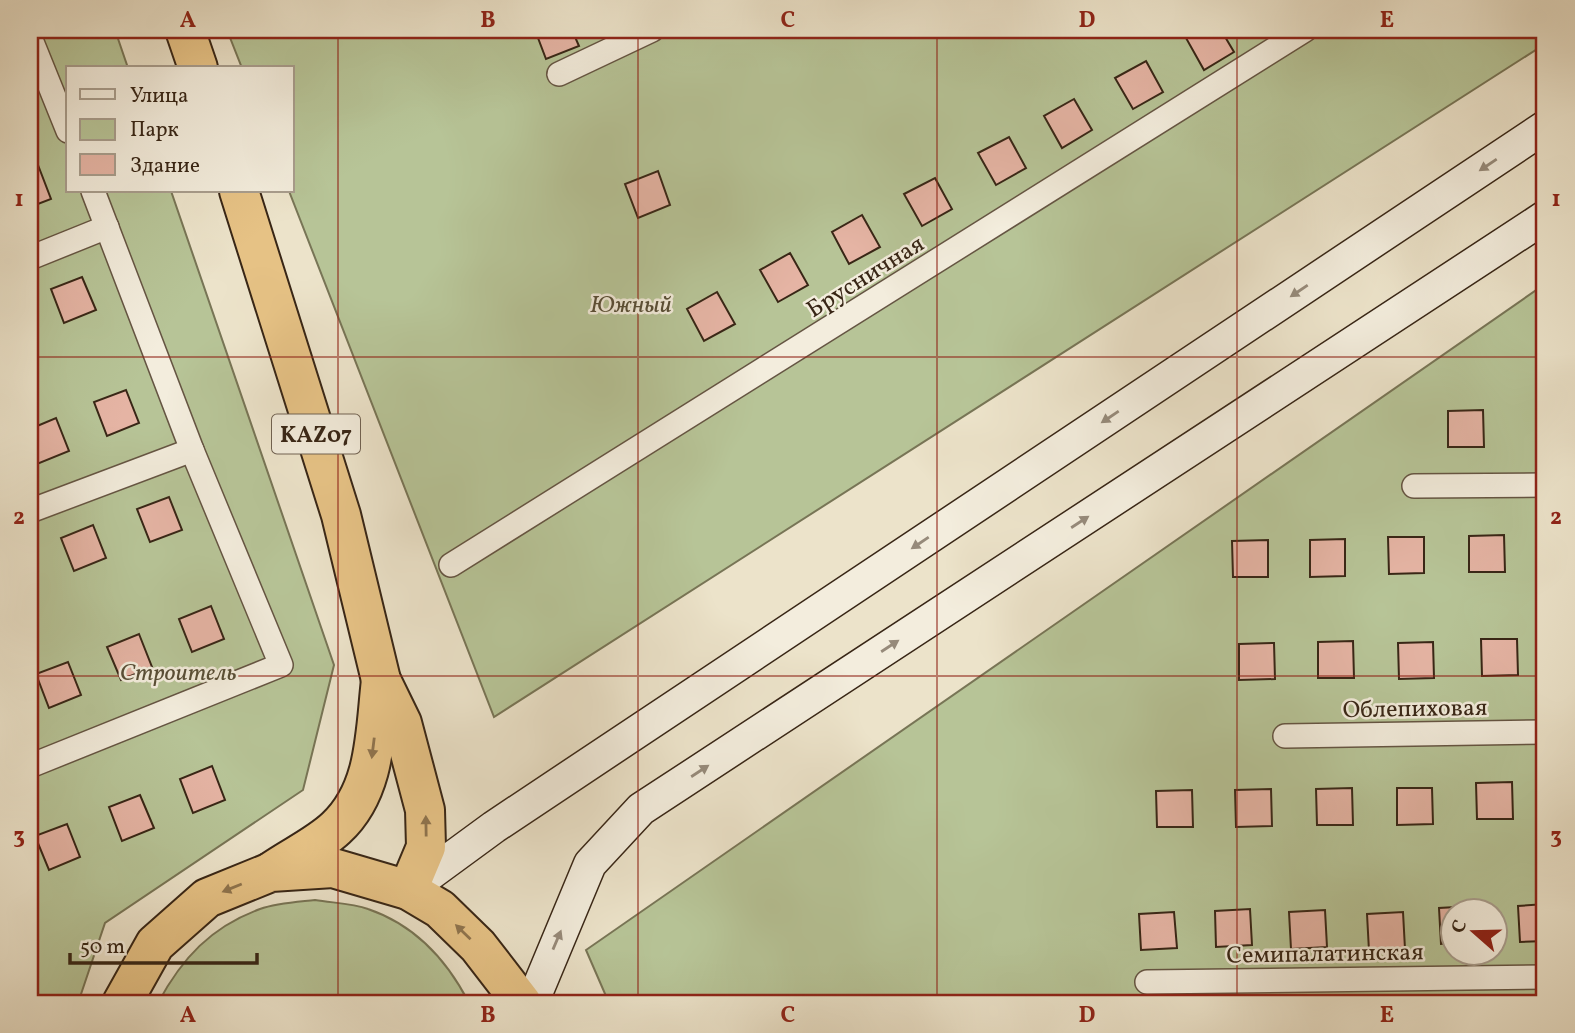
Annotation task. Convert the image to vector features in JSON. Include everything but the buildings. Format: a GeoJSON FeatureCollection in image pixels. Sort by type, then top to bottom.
{"type":"FeatureCollection","features":[{"type":"Feature","properties":{"kind":"highway"},"geometry":{"type":"LineString","coordinates":[[185,30],[197,66]]}},
{"type":"Feature","properties":{"kind":"highway","name":"KAZ07"},"geometry":{"type":"LineString","coordinates":[[239,192],[341,515],[381,680],[402,723],[425,810],[426,847],[408,890]]}},
{"type":"Feature","properties":{"kind":"highway","name":"KAZ07"},"geometry":{"type":"LineString","coordinates":[[122,1003],[155,944],[207,898],[271,872],[336,828],[360,794],[370,771],[381,680]]}},
{"type":"Feature","properties":{"kind":"highway","name":"KAZ07"},"geometry":{"type":"LineString","coordinates":[[271,872],[333,868],[408,890],[440,909],[468,936],[522,1003]]}},
{"type":"Feature","properties":{"kind":"main road"},"geometry":{"type":"LineString","coordinates":[[408,890],[494,827],[1545,127]]}},
{"type":"Feature","properties":{"kind":"main road"},"geometry":{"type":"LineString","coordinates":[[532,1003],[590,864],[641,809],[1545,217]]}},
{"type":"Feature","properties":{"kind":"street"},"geometry":{"type":"LineString","coordinates":[[559,74],[652,30]]}},
{"type":"Feature","properties":{"kind":"street","name":"Брусничная"},"geometry":{"type":"LineString","coordinates":[[451,565],[1305,30]]}},
{"type":"Feature","properties":{"kind":"street"},"geometry":{"type":"LineString","coordinates":[[30,37],[66,126]]}},
{"type":"Feature","properties":{"kind":"street"},"geometry":{"type":"LineString","coordinates":[[30,765],[281,664],[192,450],[93,192]]}},
{"type":"Feature","properties":{"kind":"street"},"geometry":{"type":"LineString","coordinates":[[30,258],[107,227]]}},
{"type":"Feature","properties":{"kind":"street"},"geometry":{"type":"LineString","coordinates":[[30,511],[192,450]]}},
{"type":"Feature","properties":{"kind":"street"},"geometry":{"type":"LineString","coordinates":[[1414,486],[1545,485]]}},
{"type":"Feature","properties":{"kind":"street","name":"Облепиховая"},"geometry":{"type":"LineString","coordinates":[[1285,736],[1545,732]]}},
{"type":"Feature","properties":{"kind":"street","name":"Семипалатинская"},"geometry":{"type":"LineString","coordinates":[[1147,982],[1545,977]]}},
{"type":"Feature","properties":{"kind":"green space","name":"Строитель"},"geometry":{"type":"Polygon","coordinates":[[[30,30],[115,30],[127,66],[66,66],[66,192],[171,192],[334,665],[303,790],[105,923],[78,1003],[30,1003],[30,30]]]}},
{"type":"Feature","properties":{"kind":"green space","name":"Южный"},"geometry":{"type":"Polygon","coordinates":[[[227,30],[1545,30],[1545,44],[494,717],[289,192],[294,192],[294,66],[241,66],[227,30]]]}},
{"type":"Feature","properties":{"kind":"green space"},"geometry":{"type":"Polygon","coordinates":[[[1545,284],[1545,1003],[609,1003],[586,950],[1545,284]]]}},
{"type":"Feature","properties":{"kind":"green space"},"geometry":{"type":"Polygon","coordinates":[[[315,900],[362,907],[401,924],[440,959],[469,1003],[158,1003],[188,958],[227,925],[267,907],[315,900]]]}}]}
